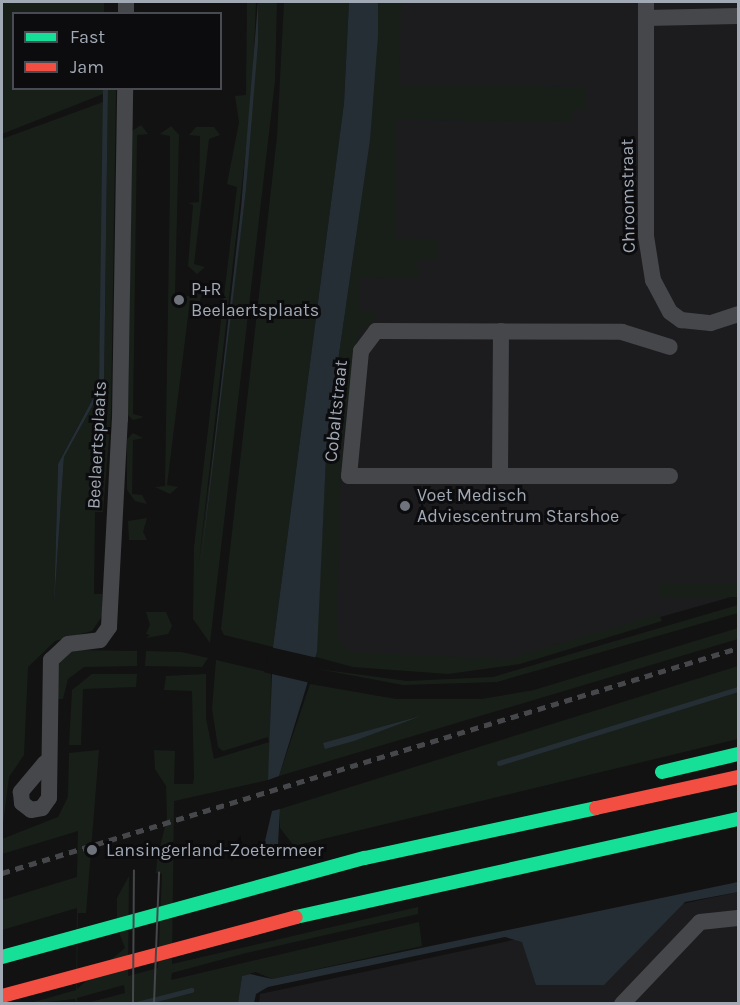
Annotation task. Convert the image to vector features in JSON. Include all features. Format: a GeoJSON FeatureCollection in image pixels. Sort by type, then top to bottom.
{"type":"FeatureCollection","features":[{"type":"Feature","properties":{"kind":"highway"},"geometry":{"type":"LineString","coordinates":[[647,775],[738,754]]}},
{"type":"Feature","properties":{"kind":"highway"},"geometry":{"type":"LineString","coordinates":[[307,873],[738,777]]}},
{"type":"Feature","properties":{"kind":"highway"},"geometry":{"type":"LineString","coordinates":[[2,957],[307,873],[548,801]]}},
{"type":"Feature","properties":{"kind":"highway"},"geometry":{"type":"LineString","coordinates":[[2,996],[386,894],[738,819]]}},
{"type":"Feature","properties":{"kind":"street"},"geometry":{"type":"LineString","coordinates":[[646,10],[738,16]]}},
{"type":"Feature","properties":{"kind":"street","name":"Chroomstraat"},"geometry":{"type":"LineString","coordinates":[[646,10],[646,236],[653,280],[670,312],[681,320],[711,322],[738,314]]}},
{"type":"Feature","properties":{"kind":"street","name":"Beelaertsplaats"},"geometry":{"type":"LineString","coordinates":[[45,763],[51,660],[65,645],[100,640],[109,627],[120,419],[125,90]]}},
{"type":"Feature","properties":{"kind":"street"},"geometry":{"type":"LineString","coordinates":[[500,475],[501,331]]}},
{"type":"Feature","properties":{"kind":"street","name":"Cobaltstraat"},"geometry":{"type":"LineString","coordinates":[[670,347],[622,332],[501,331],[369,335],[361,351],[349,476],[670,476]]}},
{"type":"Feature","properties":{"kind":"street"},"geometry":{"type":"LineString","coordinates":[[622,1004],[700,922],[738,918]]}},
{"type":"Feature","properties":{"kind":"shaded area"},"geometry":{"type":"Polygon","coordinates":[[[2,2],[104,2],[104,12],[12,12],[12,90],[103,90],[103,94],[2,134],[2,2]]]}},
{"type":"Feature","properties":{"kind":"shaded area"},"geometry":{"type":"Polygon","coordinates":[[[247,2],[256,2],[252,96],[258,2],[277,2],[275,81],[210,643],[193,619],[194,547],[237,187],[227,184],[239,122],[235,96],[246,95],[247,2]],[[252,96],[198,570],[246,190],[252,96]]]}},
{"type":"Feature","properties":{"kind":"shaded area"},"geometry":{"type":"Polygon","coordinates":[[[258,2],[258,43],[246,190],[200,571],[241,208],[258,2]]]}},
{"type":"Feature","properties":{"kind":"shaded area"},"geometry":{"type":"Polygon","coordinates":[[[284,2],[349,2],[344,103],[273,647],[224,635],[221,629],[277,137],[284,2]]]}},
{"type":"Feature","properties":{"kind":"shaded area"},"geometry":{"type":"Polygon","coordinates":[[[349,2],[378,2],[378,36],[370,140],[327,437],[317,652],[279,776],[268,780],[273,647],[344,103],[349,2]]]}},
{"type":"Feature","properties":{"kind":"shaded area"},"geometry":{"type":"Polygon","coordinates":[[[378,2],[401,2],[399,85],[586,87],[586,110],[573,110],[572,121],[395,120],[395,238],[437,239],[437,260],[418,260],[418,277],[360,278],[360,311],[375,312],[374,323],[360,330],[356,346],[341,454],[337,637],[350,652],[507,659],[659,614],[662,621],[520,664],[448,674],[353,667],[316,657],[327,437],[370,140],[378,2]]]}},
{"type":"Feature","properties":{"kind":"shaded area"},"geometry":{"type":"Polygon","coordinates":[[[380,2],[738,2],[738,595],[502,662],[321,655],[340,396],[380,2]]]}},
{"type":"Feature","properties":{"kind":"shaded area"},"geometry":{"type":"Polygon","coordinates":[[[103,90],[108,90],[104,385],[64,457],[54,607],[58,464],[99,387],[103,90]]]}},
{"type":"Feature","properties":{"kind":"shaded area"},"geometry":{"type":"Polygon","coordinates":[[[108,90],[116,90],[111,414],[103,512],[95,512],[94,594],[102,594],[102,616],[92,631],[55,641],[28,667],[24,755],[9,777],[2,832],[2,139],[106,101],[99,387],[58,464],[54,606],[64,457],[104,385],[108,90]]]}},
{"type":"Feature","properties":{"kind":"shaded area"},"geometry":{"type":"Polygon","coordinates":[[[141,125],[148,134],[137,135],[133,414],[144,417],[133,420],[128,415],[132,131],[141,125]]]}},
{"type":"Feature","properties":{"kind":"shaded area"},"geometry":{"type":"Polygon","coordinates":[[[171,126],[179,135],[175,294],[193,297],[195,286],[201,295],[200,301],[190,300],[167,485],[178,487],[170,494],[155,487],[165,486],[170,189],[170,136],[160,134],[171,126]]]}},
{"type":"Feature","properties":{"kind":"shaded area"},"geometry":{"type":"Polygon","coordinates":[[[196,127],[214,127],[220,135],[209,139],[194,264],[205,267],[197,274],[188,266],[193,205],[188,203],[199,202],[200,136],[189,135],[196,127]]]}},
{"type":"Feature","properties":{"kind":"shaded area"},"geometry":{"type":"Polygon","coordinates":[[[133,433],[143,438],[133,440],[132,494],[142,495],[147,504],[135,501],[127,490],[127,439],[133,433]]]}},
{"type":"Feature","properties":{"kind":"shaded area"},"geometry":{"type":"Polygon","coordinates":[[[147,518],[143,532],[147,540],[129,540],[128,521],[147,518]]]}},
{"type":"Feature","properties":{"kind":"shaded area"},"geometry":{"type":"Polygon","coordinates":[[[659,584],[738,584],[738,597],[659,597],[659,584]]]}},
{"type":"Feature","properties":{"kind":"shaded area"},"geometry":{"type":"Polygon","coordinates":[[[738,605],[738,613],[497,682],[403,685],[318,669],[407,681],[493,677],[738,605]]]}},
{"type":"Feature","properties":{"kind":"shaded area"},"geometry":{"type":"Polygon","coordinates":[[[146,612],[166,612],[172,626],[168,634],[146,638],[150,635],[146,634],[150,625],[146,612]]]}},
{"type":"Feature","properties":{"kind":"shaded area"},"geometry":{"type":"Polygon","coordinates":[[[738,628],[738,639],[279,776],[310,684],[396,699],[482,699],[534,690],[738,628]]]}},
{"type":"Feature","properties":{"kind":"shaded area"},"geometry":{"type":"Polygon","coordinates":[[[76,650],[137,651],[137,666],[84,667],[68,679],[63,699],[57,699],[55,670],[64,654],[76,650]]]}},
{"type":"Feature","properties":{"kind":"shaded area"},"geometry":{"type":"Polygon","coordinates":[[[146,651],[181,652],[208,658],[202,667],[145,666],[146,651]]]}},
{"type":"Feature","properties":{"kind":"shaded area"},"geometry":{"type":"Polygon","coordinates":[[[216,660],[271,673],[268,780],[174,801],[172,964],[418,907],[418,914],[246,953],[172,973],[171,980],[419,922],[422,946],[272,979],[256,972],[242,976],[238,1003],[87,1003],[125,993],[124,985],[77,998],[77,1003],[75,999],[27,1004],[76,990],[77,908],[2,930],[2,900],[77,877],[78,831],[2,854],[2,839],[58,817],[68,797],[69,753],[99,750],[86,913],[78,913],[77,989],[125,948],[117,927],[117,898],[129,876],[128,976],[158,968],[162,874],[156,873],[167,818],[166,786],[155,769],[154,750],[175,751],[174,784],[193,784],[194,778],[192,691],[164,690],[166,676],[206,674],[206,718],[214,759],[269,742],[268,737],[223,751],[218,747],[212,709],[216,660]]]}},
{"type":"Feature","properties":{"kind":"shaded area"},"geometry":{"type":"Polygon","coordinates":[[[738,666],[738,739],[294,846],[280,828],[280,809],[738,666]]]}},
{"type":"Feature","properties":{"kind":"shaded area"},"geometry":{"type":"Polygon","coordinates":[[[92,674],[137,674],[136,687],[83,689],[81,745],[69,745],[72,690],[92,674]]]}},
{"type":"Feature","properties":{"kind":"shaded area"},"geometry":{"type":"Polygon","coordinates":[[[421,716],[354,741],[325,749],[323,743],[421,716]]]}},
{"type":"Feature","properties":{"kind":"shaded area"},"geometry":{"type":"Polygon","coordinates":[[[280,809],[278,844],[272,855],[261,858],[272,811],[280,809]]]}},
{"type":"Feature","properties":{"kind":"shaded area"},"geometry":{"type":"Polygon","coordinates":[[[738,882],[738,892],[685,902],[604,985],[536,985],[522,942],[505,937],[268,987],[256,994],[254,1003],[238,1003],[242,976],[250,974],[272,979],[738,882]]]}},
{"type":"Feature","properties":{"kind":"shaded area"},"geometry":{"type":"Polygon","coordinates":[[[738,892],[738,1003],[259,1004],[260,994],[738,892]]]}},
{"type":"Feature","properties":{"kind":"pier"},"geometry":{"type":"Polygon","coordinates":[[[270,647],[319,658],[313,684],[264,672],[270,647]]]}},
{"type":"Feature","properties":{"kind":"waterway"},"geometry":{"type":"LineString","coordinates":[[499,763],[738,689]]}},
{"type":"Feature","properties":{"kind":"waterway"},"geometry":{"type":"LineString","coordinates":[[137,1004],[191,990]]}},
{"type":"Feature","properties":{"kind":"tram line"},"geometry":{"type":"LineString","coordinates":[[133,1004],[134,871]]}},
{"type":"Feature","properties":{"kind":"tram line"},"geometry":{"type":"LineString","coordinates":[[154,1004],[159,873]]}},
{"type":"Feature","properties":{"kind":"railway"},"geometry":{"type":"LineString","coordinates":[[2,873],[738,648]]}},
{"type":"Feature","properties":{"kind":"traffic: fast"},"geometry":{"type":"LineString","coordinates":[[662,772],[738,754]]}},
{"type":"Feature","properties":{"kind":"traffic: fast"},"geometry":{"type":"LineString","coordinates":[[2,957],[365,858],[596,808]]}},
{"type":"Feature","properties":{"kind":"traffic: fast"},"geometry":{"type":"LineString","coordinates":[[296,917],[738,819]]}},
{"type":"Feature","properties":{"kind":"traffic: jam"},"geometry":{"type":"LineString","coordinates":[[596,808],[738,777]]}},
{"type":"Feature","properties":{"kind":"traffic: jam"},"geometry":{"type":"LineString","coordinates":[[2,996],[296,917]]}},
{"type":"Feature","properties":{"kind":"place","name":"P+R Beelaertsplaats"},"geometry":{"type":"Point","coordinates":[179,300]}},
{"type":"Feature","properties":{"kind":"place","name":"Voet Medisch Adviescentrum Starshoe"},"geometry":{"type":"Point","coordinates":[405,506]}},
{"type":"Feature","properties":{"kind":"place","name":"Lansingerland-Zoetermeer"},"geometry":{"type":"Point","coordinates":[92,850]}}]}
